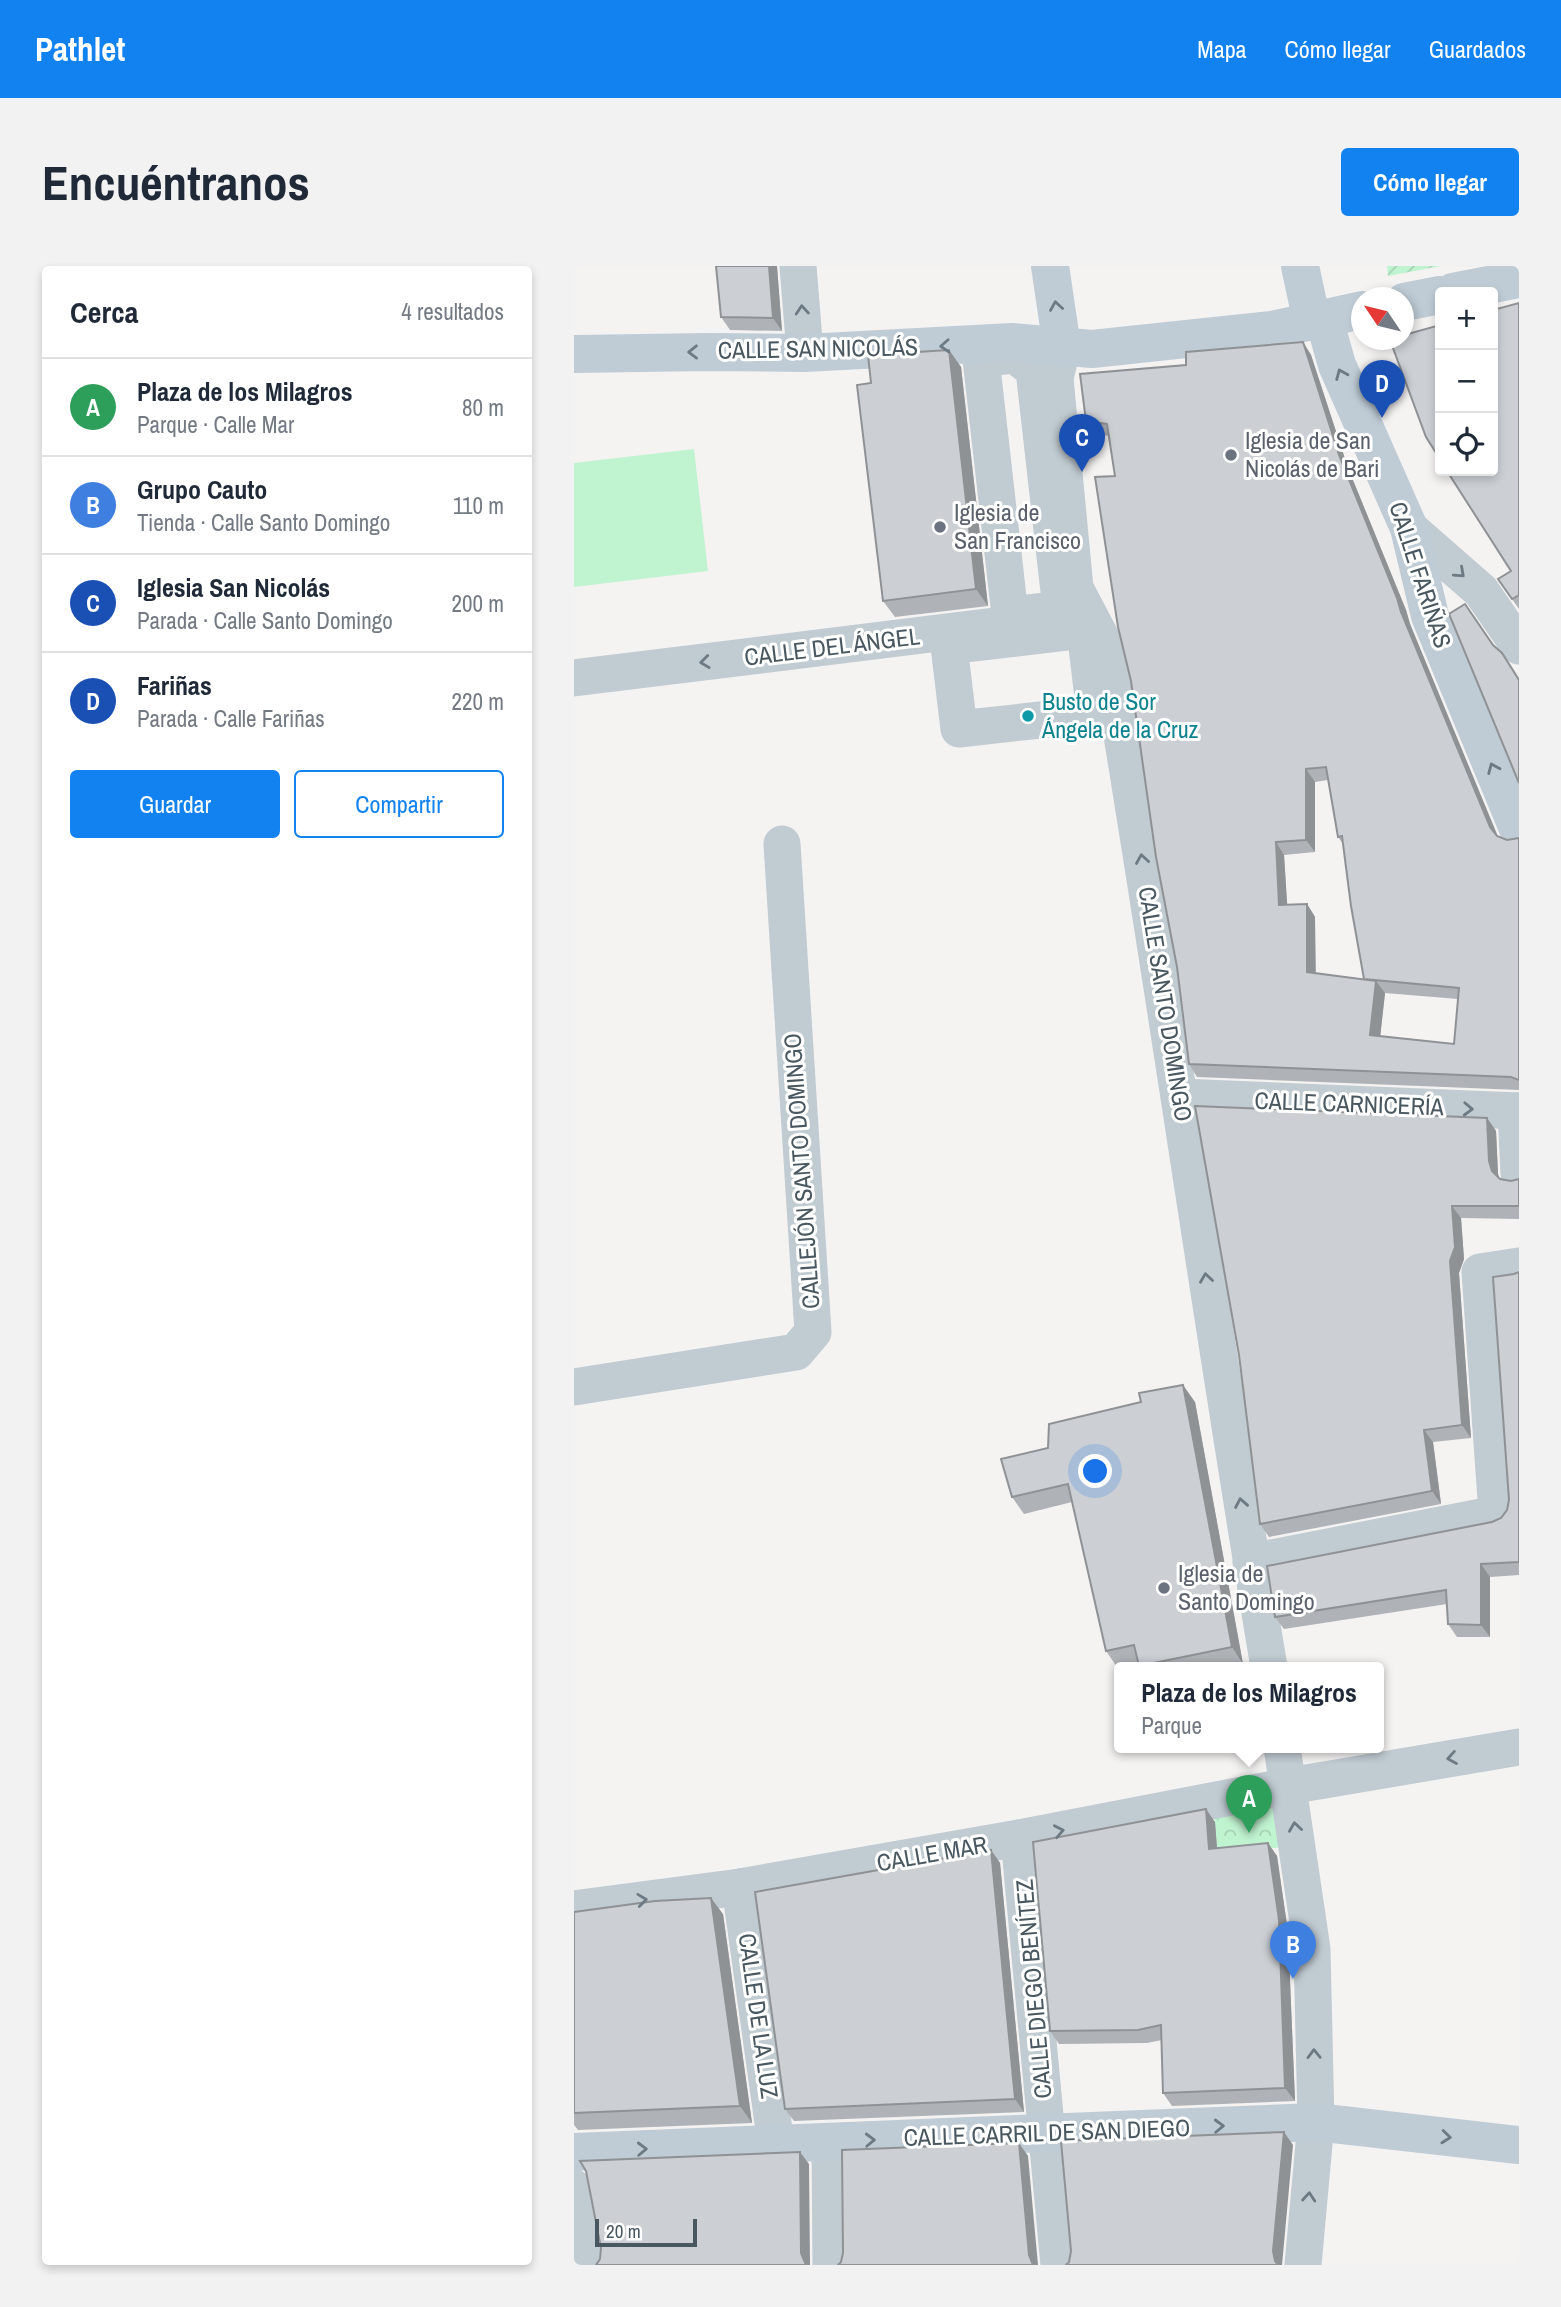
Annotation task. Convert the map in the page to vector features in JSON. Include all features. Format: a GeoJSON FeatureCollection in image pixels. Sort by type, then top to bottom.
{"type":"FeatureCollection","features":[{"type":"Feature","properties":{"kind":"street"},"geometry":{"type":"LineString","coordinates":[[798,266],[806,353]]}},
{"type":"Feature","properties":{"kind":"street"},"geometry":{"type":"LineString","coordinates":[[1050,266],[1062,347]]}},
{"type":"Feature","properties":{"kind":"street","name":"CALLE FARIÑAS"},"geometry":{"type":"LineString","coordinates":[[1300,266],[1318,320],[1409,528],[1430,616],[1519,831]]}},
{"type":"Feature","properties":{"kind":"street"},"geometry":{"type":"LineString","coordinates":[[1478,287],[1519,279]]}},
{"type":"Feature","properties":{"kind":"street"},"geometry":{"type":"LineString","coordinates":[[1414,300],[1435,296]]}},
{"type":"Feature","properties":{"kind":"street","name":"CALLE SAN NICOLÁS"},"geometry":{"type":"LineString","coordinates":[[574,354],[806,353],[1012,342],[1092,349],[1257,332],[1351,312]]}},
{"type":"Feature","properties":{"kind":"street","name":"CALLE SANTO DOMINGO"},"geometry":{"type":"LineString","coordinates":[[1062,347],[1055,379],[1075,588],[1108,650],[1180,1097],[1228,1427],[1268,1662]]}},
{"type":"Feature","properties":{"kind":"street"},"geometry":{"type":"LineString","coordinates":[[1015,355],[1034,370],[1061,609],[1010,615],[981,359],[1015,355]]}},
{"type":"Feature","properties":{"kind":"street"},"geometry":{"type":"LineString","coordinates":[[1409,528],[1481,591],[1519,646]]}},
{"type":"Feature","properties":{"kind":"street","name":"CALLE DEL ÁNGEL"},"geometry":{"type":"LineString","coordinates":[[574,678],[1089,615]]}},
{"type":"Feature","properties":{"kind":"street","name":"CALLEJÓN SANTO DOMINGO"},"geometry":{"type":"LineString","coordinates":[[574,1387],[796,1353],[813,1332],[782,844]]}},
{"type":"Feature","properties":{"kind":"street","name":"CALLE CARNICERÍA"},"geometry":{"type":"LineString","coordinates":[[1180,1097],[1517,1111]]}},
{"type":"Feature","properties":{"kind":"street"},"geometry":{"type":"LineString","coordinates":[[1517,1111],[1519,1173]]}},
{"type":"Feature","properties":{"kind":"street"},"geometry":{"type":"LineString","coordinates":[[1251,1562],[1497,1514],[1480,1272],[1519,1266]]}},
{"type":"Feature","properties":{"kind":"street","name":"CALLE MAR"},"geometry":{"type":"LineString","coordinates":[[574,1909],[740,1887],[1019,1838],[1289,1786],[1519,1747]]}},
{"type":"Feature","properties":{"kind":"street"},"geometry":{"type":"LineString","coordinates":[[1283,1753],[1312,1949],[1316,2122],[1303,2265]]}},
{"type":"Feature","properties":{"kind":"street","name":"CALLE DIEGO BENÍTEZ"},"geometry":{"type":"LineString","coordinates":[[1019,1838],[1059,2265]]}},
{"type":"Feature","properties":{"kind":"street","name":"CALLE DE LA LUZ"},"geometry":{"type":"LineString","coordinates":[[740,1887],[776,2144]]}},
{"type":"Feature","properties":{"kind":"street","name":"CALLE CARRIL DE SAN DIEGO"},"geometry":{"type":"LineString","coordinates":[[574,2152],[1316,2122],[1519,2145]]}},
{"type":"Feature","properties":{"kind":"street"},"geometry":{"type":"LineString","coordinates":[[830,2142],[831,2265]]}},
{"type":"Feature","properties":{"kind":"street"},"geometry":{"type":"LineString","coordinates":[[574,2188],[589,2265]]}},
{"type":"Feature","properties":{"kind":"green space"},"geometry":{"type":"Polygon","coordinates":[[[1387,266],[1441,266],[1388,276],[1387,266]]]}},
{"type":"Feature","properties":{"kind":"green space"},"geometry":{"type":"Polygon","coordinates":[[[694,449],[708,571],[574,587],[574,463],[694,449]]]}},
{"type":"Feature","properties":{"kind":"green space"},"geometry":{"type":"Polygon","coordinates":[[[1272,1800],[1285,1847],[1217,1853],[1214,1809],[1272,1800]]]}},
{"type":"Feature","properties":{"kind":"building"},"geometry":{"type":"Polygon","coordinates":[[[716,266],[769,266],[773,318],[721,317],[716,266]]]}},
{"type":"Feature","properties":{"kind":"building"},"geometry":{"type":"Polygon","coordinates":[[[1519,303],[1519,595],[1512,599],[1498,579],[1511,571],[1450,476],[1498,476],[1498,309],[1519,303]]]}},
{"type":"Feature","properties":{"kind":"building"},"geometry":{"type":"Polygon","coordinates":[[[1435,326],[1435,451],[1426,437],[1394,350],[1414,350],[1414,332],[1435,326]]]}},
{"type":"Feature","properties":{"kind":"building"},"geometry":{"type":"Polygon","coordinates":[[[1303,342],[1339,455],[1490,827],[1497,836],[1507,840],[1519,838],[1519,1080],[1511,1077],[1189,1064],[1177,967],[1156,857],[1131,681],[1118,627],[1095,477],[1115,476],[1107,424],[1086,421],[1080,374],[1186,365],[1186,352],[1303,342]],[[1326,767],[1306,769],[1306,840],[1276,842],[1279,905],[1307,904],[1307,972],[1376,981],[1370,1035],[1454,1044],[1459,988],[1364,979],[1342,836],[1338,837],[1326,767]]]}},
{"type":"Feature","properties":{"kind":"building","name":"Iglesia de San Francisco"},"geometry":{"type":"Polygon","coordinates":[[[949,350],[976,589],[883,601],[857,385],[871,383],[868,355],[949,350]]]}},
{"type":"Feature","properties":{"kind":"building"},"geometry":{"type":"Polygon","coordinates":[[[1465,604],[1519,680],[1519,783],[1449,614],[1465,604]]]}},
{"type":"Feature","properties":{"kind":"building"},"geometry":{"type":"Polygon","coordinates":[[[1195,1106],[1487,1118],[1492,1171],[1500,1179],[1519,1179],[1519,1206],[1452,1206],[1455,1247],[1450,1261],[1462,1425],[1424,1430],[1432,1491],[1260,1524],[1239,1355],[1195,1106]]]}},
{"type":"Feature","properties":{"kind":"building"},"geometry":{"type":"Polygon","coordinates":[[[1519,1272],[1519,1562],[1481,1564],[1481,1625],[1448,1624],[1446,1590],[1275,1617],[1267,1566],[1492,1522],[1501,1518],[1507,1510],[1509,1500],[1493,1277],[1519,1272]]]}},
{"type":"Feature","properties":{"kind":"building","name":"Iglesia de Santo Domingo"},"geometry":{"type":"Polygon","coordinates":[[[1183,1385],[1232,1647],[1159,1662],[1138,1662],[1134,1645],[1106,1651],[1068,1484],[1012,1497],[1001,1459],[1048,1448],[1049,1424],[1141,1402],[1139,1393],[1183,1385]]]}},
{"type":"Feature","properties":{"kind":"building"},"geometry":{"type":"Polygon","coordinates":[[[1206,1809],[1209,1849],[1268,1843],[1279,1920],[1285,2088],[1163,2093],[1161,2025],[1138,2030],[1050,2031],[1033,1842],[1206,1809]]]}},
{"type":"Feature","properties":{"kind":"building"},"geometry":{"type":"Polygon","coordinates":[[[991,1850],[1015,2099],[785,2109],[755,1892],[991,1850]]]}},
{"type":"Feature","properties":{"kind":"building"},"geometry":{"type":"Polygon","coordinates":[[[711,1898],[740,2106],[574,2113],[574,1912],[655,1901],[711,1898]]]}},
{"type":"Feature","properties":{"kind":"building"},"geometry":{"type":"Polygon","coordinates":[[[1284,2132],[1273,2251],[1278,2265],[1066,2265],[1071,2251],[1061,2141],[1284,2132]]]}},
{"type":"Feature","properties":{"kind":"building"},"geometry":{"type":"Polygon","coordinates":[[[1019,2143],[1029,2255],[1033,2265],[838,2265],[843,2253],[842,2150],[1019,2143]]]}},
{"type":"Feature","properties":{"kind":"building"},"geometry":{"type":"Polygon","coordinates":[[[800,2152],[801,2253],[806,2265],[596,2265],[600,2259],[601,2248],[586,2171],[580,2161],[800,2152]]]}},
{"type":"Feature","properties":{"kind":"place","name":"Fariñas"},"geometry":{"type":"Point","coordinates":[1382,418]}},
{"type":"Feature","properties":{"kind":"place","name":"Iglesia de San Nicolás de Bari"},"geometry":{"type":"Point","coordinates":[1231,455]}},
{"type":"Feature","properties":{"kind":"place","name":"Iglesia San Nicolás"},"geometry":{"type":"Point","coordinates":[1082,472]}},
{"type":"Feature","properties":{"kind":"place","name":"Iglesia de San Francisco"},"geometry":{"type":"Point","coordinates":[940,527]}},
{"type":"Feature","properties":{"kind":"place","name":"Busto de Sor Ángela de la Cruz"},"geometry":{"type":"Point","coordinates":[1028,716]}},
{"type":"Feature","properties":{"kind":"place","name":"Iglesia de Santo Domingo"},"geometry":{"type":"Point","coordinates":[1164,1588]}},
{"type":"Feature","properties":{"kind":"place","name":"Plaza de los Milagros"},"geometry":{"type":"Point","coordinates":[1249,1833]}},
{"type":"Feature","properties":{"kind":"place","name":"Grupo Cauto"},"geometry":{"type":"Point","coordinates":[1293,1979]}}]}
